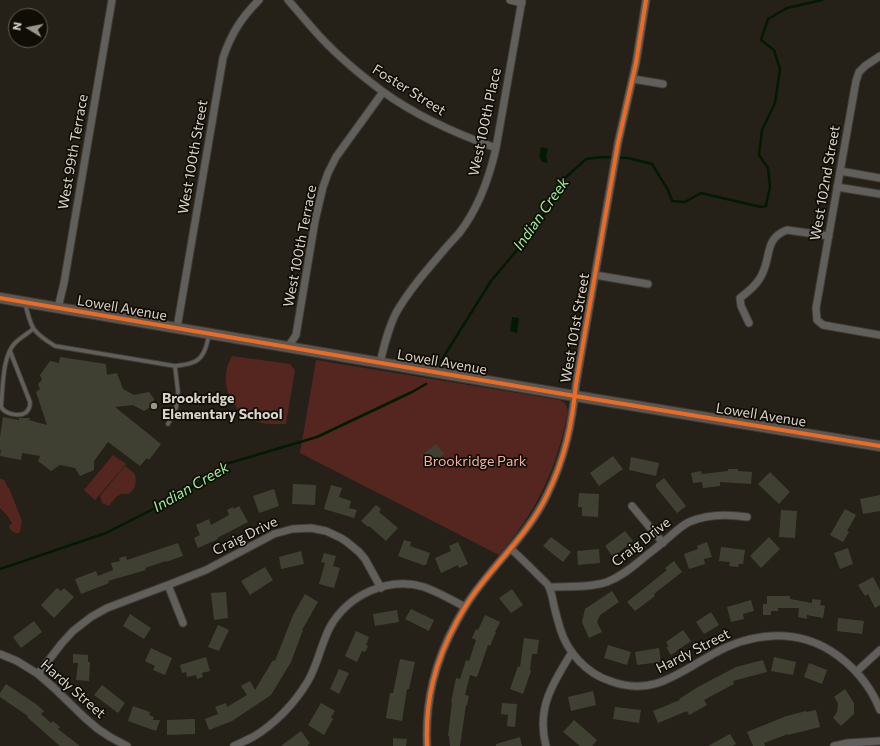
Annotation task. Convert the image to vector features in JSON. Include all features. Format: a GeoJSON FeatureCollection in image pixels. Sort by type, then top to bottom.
{"type":"FeatureCollection","features":[{"type":"Feature","properties":{"kind":"street","name":"West 99th Terrace"},"geometry":{"type":"LineString","coordinates":[[58,308],[112,0]]}},
{"type":"Feature","properties":{"kind":"street","name":"West 100th Street"},"geometry":{"type":"LineString","coordinates":[[177,328],[223,58],[228,42],[244,15],[259,0]]}},
{"type":"Feature","properties":{"kind":"street","name":"Foster Street"},"geometry":{"type":"LineString","coordinates":[[288,0],[314,31],[340,57],[383,92],[445,128],[464,137],[496,148]]}},
{"type":"Feature","properties":{"kind":"street"},"geometry":{"type":"LineString","coordinates":[[510,0],[522,1]]}},
{"type":"Feature","properties":{"kind":"street","name":"West 101st Street"},"geometry":{"type":"LineString","coordinates":[[427,746],[426,731],[428,707],[439,659],[447,639],[473,595],[511,549],[547,496],[558,470],[568,438],[618,143],[633,79],[646,0]]}},
{"type":"Feature","properties":{"kind":"street","name":"West 100th Place"},"geometry":{"type":"LineString","coordinates":[[380,363],[389,329],[407,295],[460,232],[473,212],[483,192],[496,148],[522,1]]}},
{"type":"Feature","properties":{"kind":"street","name":"West 102nd Street"},"geometry":{"type":"LineString","coordinates":[[878,58],[859,72],[856,81],[816,308],[817,320],[823,325],[880,335]]}},
{"type":"Feature","properties":{"kind":"street"},"geometry":{"type":"LineString","coordinates":[[633,79],[663,84]]}},
{"type":"Feature","properties":{"kind":"street","name":"West 100th Terrace"},"geometry":{"type":"LineString","coordinates":[[288,347],[296,335],[322,187],[336,157],[383,92]]}},
{"type":"Feature","properties":{"kind":"street"},"geometry":{"type":"LineString","coordinates":[[840,171],[880,178]]}},
{"type":"Feature","properties":{"kind":"street"},"geometry":{"type":"LineString","coordinates":[[837,187],[880,194]]}},
{"type":"Feature","properties":{"kind":"street"},"geometry":{"type":"LineString","coordinates":[[749,323],[741,306],[740,298],[752,289],[763,273],[768,251],[774,238],[780,232],[786,230],[829,236]]}},
{"type":"Feature","properties":{"kind":"street","name":"West 101st Street"},"geometry":{"type":"LineString","coordinates":[[595,275],[648,284]]}},
{"type":"Feature","properties":{"kind":"street","name":"Lowell Avenue"},"geometry":{"type":"LineString","coordinates":[[0,298],[575,396],[880,446]]}},
{"type":"Feature","properties":{"kind":"street"},"geometry":{"type":"LineString","coordinates":[[632,506],[663,543]]}},
{"type":"Feature","properties":{"kind":"street","name":"Craig Drive"},"geometry":{"type":"LineString","coordinates":[[549,587],[595,585],[621,576],[681,527],[697,519],[721,515],[747,517]]}},
{"type":"Feature","properties":{"kind":"street","name":"Craig Drive"},"geometry":{"type":"LineString","coordinates":[[38,674],[62,643],[91,617],[107,608],[206,570],[274,534],[292,529],[311,528],[326,531],[347,542],[365,558],[381,588]]}},
{"type":"Feature","properties":{"kind":"street","name":"Hardy Street"},"geometry":{"type":"LineString","coordinates":[[511,549],[549,587],[566,644],[586,668],[599,677],[611,682],[631,686],[657,684],[668,680],[729,646],[746,639],[782,635],[800,638],[819,644],[836,654],[856,672],[870,689],[880,710]]}},
{"type":"Feature","properties":{"kind":"street"},"geometry":{"type":"LineString","coordinates":[[168,585],[183,623]]}},
{"type":"Feature","properties":{"kind":"street"},"geometry":{"type":"LineString","coordinates":[[234,746],[272,724],[295,699],[308,681],[318,661],[327,634],[337,617],[342,610],[358,597],[368,592],[392,585],[416,585],[437,592],[465,607]]}},
{"type":"Feature","properties":{"kind":"street"},"geometry":{"type":"LineString","coordinates":[[856,672],[880,650]]}},
{"type":"Feature","properties":{"kind":"street"},"geometry":{"type":"LineString","coordinates":[[546,746],[543,724],[545,707],[554,680],[572,652]]}},
{"type":"Feature","properties":{"kind":"street","name":"Hardy Street"},"geometry":{"type":"LineString","coordinates":[[0,654],[17,661],[38,674],[98,729],[127,746]]}},
{"type":"Feature","properties":{"kind":"street"},"geometry":{"type":"LineString","coordinates":[[834,746],[848,743],[880,741]]}},
{"type":"Feature","properties":{"kind":"lane"},"geometry":{"type":"LineString","coordinates":[[25,302],[33,329],[55,346],[175,366],[193,363],[199,359],[205,352],[210,334]]}},
{"type":"Feature","properties":{"kind":"lane"},"geometry":{"type":"LineString","coordinates":[[10,351],[30,402],[30,408],[25,413],[10,414],[4,411],[2,407],[5,362],[10,351],[15,343],[33,329]]}},
{"type":"Feature","properties":{"kind":"lane"},"geometry":{"type":"LineString","coordinates":[[168,424],[176,408],[178,392],[175,366]]}},
{"type":"Feature","properties":{"kind":"green space"},"geometry":{"type":"Polygon","coordinates":[[[232,356],[290,364],[295,370],[286,424],[268,424],[258,422],[250,419],[237,408],[228,393],[226,385],[227,368],[232,356]]]}},
{"type":"Feature","properties":{"kind":"green space","name":"Brookridge Park"},"geometry":{"type":"Polygon","coordinates":[[[316,360],[554,399],[565,403],[568,411],[563,432],[558,452],[544,488],[524,522],[499,555],[300,453],[316,360]]]}},
{"type":"Feature","properties":{"kind":"green space"},"geometry":{"type":"Polygon","coordinates":[[[113,455],[126,464],[95,500],[84,490],[113,455]]]}},
{"type":"Feature","properties":{"kind":"green space"},"geometry":{"type":"Polygon","coordinates":[[[125,466],[135,474],[136,480],[134,489],[129,494],[119,495],[109,506],[102,503],[100,496],[125,466]]]}},
{"type":"Feature","properties":{"kind":"green space"},"geometry":{"type":"Polygon","coordinates":[[[0,479],[4,480],[9,488],[22,521],[19,533],[10,529],[9,526],[12,523],[0,508],[0,479]]]}},
{"type":"Feature","properties":{"kind":"shaded area"},"geometry":{"type":"Polygon","coordinates":[[[541,147],[548,149],[546,157],[548,163],[542,162],[539,156],[541,147]]]}},
{"type":"Feature","properties":{"kind":"shaded area"},"geometry":{"type":"Polygon","coordinates":[[[512,317],[519,318],[517,333],[510,331],[512,317]]]}},
{"type":"Feature","properties":{"kind":"building"},"geometry":{"type":"Polygon","coordinates":[[[60,357],[106,364],[107,375],[117,373],[123,389],[134,395],[149,392],[154,399],[154,405],[144,411],[133,405],[115,407],[161,444],[149,460],[147,458],[140,466],[108,442],[94,461],[94,470],[80,476],[75,468],[60,465],[51,471],[38,461],[40,456],[22,453],[21,460],[0,456],[0,437],[3,417],[19,420],[19,418],[30,418],[29,420],[47,425],[36,392],[40,389],[38,384],[42,380],[40,375],[50,361],[59,363],[60,357]]]}},
{"type":"Feature","properties":{"kind":"building"},"geometry":{"type":"Polygon","coordinates":[[[436,444],[444,454],[428,466],[421,456],[436,444]]]}},
{"type":"Feature","properties":{"kind":"building"},"geometry":{"type":"Polygon","coordinates":[[[613,456],[623,469],[599,486],[590,473],[613,456]]]}},
{"type":"Feature","properties":{"kind":"building"},"geometry":{"type":"Polygon","coordinates":[[[631,457],[659,463],[656,476],[629,470],[631,457]]]}},
{"type":"Feature","properties":{"kind":"building"},"geometry":{"type":"Polygon","coordinates":[[[728,469],[738,469],[738,471],[752,472],[751,484],[720,482],[720,486],[703,488],[702,482],[693,483],[691,473],[701,471],[702,474],[728,471],[728,469]]]}},
{"type":"Feature","properties":{"kind":"building"},"geometry":{"type":"Polygon","coordinates":[[[770,472],[790,492],[779,504],[758,484],[770,472]]]}},
{"type":"Feature","properties":{"kind":"building"},"geometry":{"type":"Polygon","coordinates":[[[664,478],[686,506],[677,513],[656,487],[656,484],[664,478]]]}},
{"type":"Feature","properties":{"kind":"building"},"geometry":{"type":"Polygon","coordinates":[[[293,484],[316,485],[315,505],[292,504],[293,484]]]}},
{"type":"Feature","properties":{"kind":"building"},"geometry":{"type":"Polygon","coordinates":[[[331,485],[342,488],[339,497],[351,501],[349,508],[357,510],[354,518],[324,509],[331,485]]]}},
{"type":"Feature","properties":{"kind":"building"},"geometry":{"type":"Polygon","coordinates":[[[274,489],[279,506],[259,513],[253,496],[274,489]]]}},
{"type":"Feature","properties":{"kind":"building"},"geometry":{"type":"Polygon","coordinates":[[[579,493],[599,494],[598,517],[582,516],[582,507],[578,507],[579,493]]]}},
{"type":"Feature","properties":{"kind":"building"},"geometry":{"type":"Polygon","coordinates":[[[880,495],[880,511],[863,514],[860,499],[880,495]]]}},
{"type":"Feature","properties":{"kind":"building"},"geometry":{"type":"Polygon","coordinates":[[[376,505],[381,509],[379,512],[398,528],[386,541],[361,521],[376,505]]]}},
{"type":"Feature","properties":{"kind":"building"},"geometry":{"type":"Polygon","coordinates":[[[239,506],[248,522],[217,538],[218,539],[198,548],[194,538],[200,535],[196,525],[209,519],[211,525],[229,515],[227,510],[233,507],[234,509],[239,506]]]}},
{"type":"Feature","properties":{"kind":"building"},"geometry":{"type":"Polygon","coordinates":[[[845,509],[856,515],[843,542],[830,535],[845,509]]]}},
{"type":"Feature","properties":{"kind":"building"},"geometry":{"type":"Polygon","coordinates":[[[781,510],[797,511],[795,538],[779,537],[781,510]]]}},
{"type":"Feature","properties":{"kind":"building"},"geometry":{"type":"Polygon","coordinates":[[[625,531],[633,541],[613,557],[605,546],[625,531]]]}},
{"type":"Feature","properties":{"kind":"building"},"geometry":{"type":"Polygon","coordinates":[[[551,537],[571,552],[563,562],[543,546],[551,537]]]}},
{"type":"Feature","properties":{"kind":"building"},"geometry":{"type":"Polygon","coordinates":[[[769,537],[780,549],[761,568],[750,556],[769,537]]]}},
{"type":"Feature","properties":{"kind":"building"},"geometry":{"type":"Polygon","coordinates":[[[404,540],[411,542],[410,546],[430,553],[426,565],[398,556],[404,540]]]}},
{"type":"Feature","properties":{"kind":"building"},"geometry":{"type":"Polygon","coordinates":[[[458,542],[468,564],[459,568],[458,565],[441,573],[435,558],[451,551],[449,546],[458,542]]]}},
{"type":"Feature","properties":{"kind":"building"},"geometry":{"type":"Polygon","coordinates":[[[707,542],[712,557],[704,559],[705,564],[689,569],[684,554],[698,549],[697,546],[707,542]]]}},
{"type":"Feature","properties":{"kind":"building"},"geometry":{"type":"Polygon","coordinates":[[[178,543],[183,556],[145,568],[146,570],[108,581],[109,583],[81,594],[75,579],[96,571],[98,576],[113,570],[111,563],[120,561],[119,558],[126,556],[127,560],[178,543]]]}},
{"type":"Feature","properties":{"kind":"building"},"geometry":{"type":"Polygon","coordinates":[[[721,547],[745,550],[743,564],[739,564],[738,567],[729,566],[730,562],[719,561],[721,547]]]}},
{"type":"Feature","properties":{"kind":"building"},"geometry":{"type":"Polygon","coordinates":[[[848,548],[853,564],[840,569],[834,553],[848,548]]]}},
{"type":"Feature","properties":{"kind":"building"},"geometry":{"type":"Polygon","coordinates":[[[599,549],[600,563],[578,565],[577,551],[599,549]]]}},
{"type":"Feature","properties":{"kind":"building"},"geometry":{"type":"Polygon","coordinates":[[[301,551],[304,564],[281,569],[279,557],[301,551]]]}},
{"type":"Feature","properties":{"kind":"building"},"geometry":{"type":"Polygon","coordinates":[[[324,553],[336,556],[333,566],[340,568],[334,588],[319,584],[325,563],[321,562],[324,553]]]}},
{"type":"Feature","properties":{"kind":"building"},"geometry":{"type":"Polygon","coordinates":[[[674,561],[682,572],[654,594],[655,596],[635,611],[627,602],[667,570],[665,568],[674,561]]]}},
{"type":"Feature","properties":{"kind":"building"},"geometry":{"type":"Polygon","coordinates":[[[265,567],[273,580],[250,595],[241,581],[265,567]]]}},
{"type":"Feature","properties":{"kind":"building"},"geometry":{"type":"Polygon","coordinates":[[[873,577],[880,590],[880,605],[875,608],[868,594],[865,596],[858,585],[873,577]]]}},
{"type":"Feature","properties":{"kind":"building"},"geometry":{"type":"Polygon","coordinates":[[[57,588],[61,591],[64,588],[74,597],[54,618],[41,605],[57,588]]]}},
{"type":"Feature","properties":{"kind":"building"},"geometry":{"type":"Polygon","coordinates":[[[512,589],[523,605],[511,613],[499,598],[512,589]]]}},
{"type":"Feature","properties":{"kind":"building"},"geometry":{"type":"Polygon","coordinates":[[[612,591],[619,602],[600,615],[597,622],[602,632],[589,638],[582,622],[585,609],[612,591]]]}},
{"type":"Feature","properties":{"kind":"building"},"geometry":{"type":"Polygon","coordinates":[[[226,592],[228,618],[214,620],[211,593],[226,592]]]}},
{"type":"Feature","properties":{"kind":"building"},"geometry":{"type":"Polygon","coordinates":[[[305,594],[318,602],[302,630],[291,662],[271,695],[232,721],[209,730],[205,719],[218,714],[215,707],[226,703],[227,707],[247,695],[241,686],[250,681],[255,690],[273,660],[275,661],[293,615],[305,594]]]}},
{"type":"Feature","properties":{"kind":"building"},"geometry":{"type":"Polygon","coordinates":[[[767,596],[790,596],[790,599],[812,603],[812,599],[821,600],[820,605],[825,606],[823,618],[807,615],[807,619],[798,617],[799,608],[778,608],[778,611],[771,611],[771,615],[763,615],[763,604],[767,604],[767,596]]]}},
{"type":"Feature","properties":{"kind":"building"},"geometry":{"type":"Polygon","coordinates":[[[751,600],[754,611],[743,614],[744,619],[731,622],[727,607],[751,600]]]}},
{"type":"Feature","properties":{"kind":"building"},"geometry":{"type":"Polygon","coordinates":[[[411,609],[434,620],[429,631],[405,619],[411,609]]]}},
{"type":"Feature","properties":{"kind":"building"},"geometry":{"type":"Polygon","coordinates":[[[397,610],[399,622],[375,626],[373,614],[397,610]]]}},
{"type":"Feature","properties":{"kind":"building"},"geometry":{"type":"Polygon","coordinates":[[[711,612],[719,625],[704,634],[696,622],[711,612]]]}},
{"type":"Feature","properties":{"kind":"building"},"geometry":{"type":"Polygon","coordinates":[[[130,614],[151,628],[144,639],[123,626],[130,614]]]}},
{"type":"Feature","properties":{"kind":"building"},"geometry":{"type":"Polygon","coordinates":[[[485,615],[500,622],[490,646],[488,645],[477,677],[470,675],[465,695],[469,696],[466,705],[460,746],[450,746],[448,736],[451,702],[456,678],[460,679],[466,660],[469,661],[476,640],[472,638],[476,629],[478,630],[485,615]]]}},
{"type":"Feature","properties":{"kind":"building"},"geometry":{"type":"Polygon","coordinates":[[[838,618],[864,621],[862,634],[837,631],[838,618]]]}},
{"type":"Feature","properties":{"kind":"building"},"geometry":{"type":"Polygon","coordinates":[[[34,621],[42,632],[21,648],[13,637],[34,621]]]}},
{"type":"Feature","properties":{"kind":"building"},"geometry":{"type":"Polygon","coordinates":[[[218,625],[229,630],[219,651],[208,647],[218,625]]]}},
{"type":"Feature","properties":{"kind":"building"},"geometry":{"type":"Polygon","coordinates":[[[683,630],[691,641],[671,655],[666,647],[669,647],[666,642],[683,630]]]}},
{"type":"Feature","properties":{"kind":"building"},"geometry":{"type":"Polygon","coordinates":[[[356,631],[369,637],[366,645],[368,646],[365,652],[362,651],[357,662],[345,656],[356,631]]]}},
{"type":"Feature","properties":{"kind":"building"},"geometry":{"type":"Polygon","coordinates":[[[524,638],[539,640],[537,654],[532,654],[531,671],[523,694],[510,689],[518,666],[520,667],[524,638]]]}},
{"type":"Feature","properties":{"kind":"building"},"geometry":{"type":"Polygon","coordinates":[[[608,645],[631,652],[627,665],[604,658],[608,645]]]}},
{"type":"Feature","properties":{"kind":"building"},"geometry":{"type":"Polygon","coordinates":[[[151,648],[172,658],[165,675],[153,670],[155,666],[145,661],[151,648]]]}},
{"type":"Feature","properties":{"kind":"building"},"geometry":{"type":"Polygon","coordinates":[[[659,648],[661,662],[637,665],[635,652],[659,648]]]}},
{"type":"Feature","properties":{"kind":"building"},"geometry":{"type":"Polygon","coordinates":[[[73,654],[88,655],[88,662],[90,662],[89,681],[76,680],[78,663],[73,663],[73,654]]]}},
{"type":"Feature","properties":{"kind":"building"},"geometry":{"type":"Polygon","coordinates":[[[206,657],[210,671],[202,673],[203,677],[197,679],[196,675],[187,677],[186,672],[182,673],[180,665],[206,657]]]}},
{"type":"Feature","properties":{"kind":"building"},"geometry":{"type":"Polygon","coordinates":[[[774,657],[796,662],[793,675],[771,671],[774,657]]]}},
{"type":"Feature","properties":{"kind":"building"},"geometry":{"type":"Polygon","coordinates":[[[400,659],[415,662],[409,689],[407,689],[402,721],[386,718],[390,693],[393,693],[400,659]]]}},
{"type":"Feature","properties":{"kind":"building"},"geometry":{"type":"Polygon","coordinates":[[[763,660],[767,672],[733,681],[734,684],[704,700],[707,705],[689,715],[687,711],[658,723],[653,711],[680,700],[679,699],[698,687],[736,667],[763,660]]]}},
{"type":"Feature","properties":{"kind":"building"},"geometry":{"type":"Polygon","coordinates":[[[809,663],[827,670],[822,684],[804,677],[809,663]]]}},
{"type":"Feature","properties":{"kind":"building"},"geometry":{"type":"Polygon","coordinates":[[[339,669],[349,673],[339,694],[330,689],[339,669]]]}},
{"type":"Feature","properties":{"kind":"building"},"geometry":{"type":"Polygon","coordinates":[[[6,684],[36,704],[44,711],[41,714],[51,723],[53,721],[60,727],[58,729],[80,746],[60,746],[27,717],[28,716],[0,697],[0,693],[6,684]]]}},
{"type":"Feature","properties":{"kind":"building"},"geometry":{"type":"Polygon","coordinates":[[[102,685],[125,703],[118,713],[94,695],[102,685]]]}},
{"type":"Feature","properties":{"kind":"building"},"geometry":{"type":"Polygon","coordinates":[[[845,689],[854,703],[854,714],[841,726],[833,718],[837,712],[838,703],[834,697],[845,689]]]}},
{"type":"Feature","properties":{"kind":"building"},"geometry":{"type":"Polygon","coordinates":[[[593,691],[596,705],[571,711],[568,697],[593,691]]]}},
{"type":"Feature","properties":{"kind":"building"},"geometry":{"type":"Polygon","coordinates":[[[321,703],[335,711],[331,717],[333,719],[324,735],[308,725],[321,703]]]}},
{"type":"Feature","properties":{"kind":"building"},"geometry":{"type":"Polygon","coordinates":[[[502,703],[517,704],[515,727],[507,726],[508,715],[501,714],[502,703]]]}},
{"type":"Feature","properties":{"kind":"building"},"geometry":{"type":"Polygon","coordinates":[[[133,706],[150,712],[149,715],[154,717],[153,720],[160,720],[156,731],[128,721],[133,706]]]}},
{"type":"Feature","properties":{"kind":"building"},"geometry":{"type":"Polygon","coordinates":[[[615,707],[641,710],[639,723],[613,719],[615,707]]]}},
{"type":"Feature","properties":{"kind":"building"},"geometry":{"type":"Polygon","coordinates":[[[816,710],[820,727],[788,734],[764,743],[765,746],[753,746],[747,732],[783,717],[816,710]]]}},
{"type":"Feature","properties":{"kind":"building"},"geometry":{"type":"Polygon","coordinates":[[[195,719],[195,734],[167,735],[167,720],[195,719]]]}},
{"type":"Feature","properties":{"kind":"building"},"geometry":{"type":"Polygon","coordinates":[[[574,720],[597,740],[592,746],[580,746],[563,732],[574,720]]]}},
{"type":"Feature","properties":{"kind":"building"},"geometry":{"type":"Polygon","coordinates":[[[301,731],[310,743],[307,746],[281,746],[301,731]]]}},
{"type":"Feature","properties":{"kind":"building"},"geometry":{"type":"Polygon","coordinates":[[[730,734],[736,744],[732,746],[708,746],[730,734]]]}},
{"type":"Feature","properties":{"kind":"building"},"geometry":{"type":"Polygon","coordinates":[[[520,737],[522,746],[496,746],[496,744],[520,737]]]}},
{"type":"Feature","properties":{"kind":"building"},"geometry":{"type":"Polygon","coordinates":[[[393,738],[407,739],[406,746],[393,746],[393,738]]]}},
{"type":"Feature","properties":{"kind":"waterway","name":"Indian Creek"},"geometry":{"type":"LineString","coordinates":[[441,361],[491,281],[533,231],[551,204],[565,178],[586,159],[602,157],[628,158],[652,164],[668,190],[672,201],[685,202],[701,193],[761,207],[766,206],[770,187],[768,168],[759,155],[762,130],[775,103],[780,69],[774,50],[761,40],[768,19],[787,8],[822,0]]}},
{"type":"Feature","properties":{"kind":"waterway","name":"Indian Creek"},"geometry":{"type":"LineString","coordinates":[[0,569],[106,533],[181,495],[226,464],[317,437],[426,384]]}},
{"type":"Feature","properties":{"kind":"cycle path"},"geometry":{"type":"LineString","coordinates":[[427,746],[428,713],[433,681],[437,666],[449,636],[461,614],[482,582],[522,534],[540,509],[559,468],[567,441],[618,143],[636,63],[646,0]]}},
{"type":"Feature","properties":{"kind":"cycle path"},"geometry":{"type":"LineString","coordinates":[[0,298],[575,396],[880,446]]}},
{"type":"Feature","properties":{"kind":"place","name":"Brookridge Elementary School"},"geometry":{"type":"Point","coordinates":[154,406]}}]}
